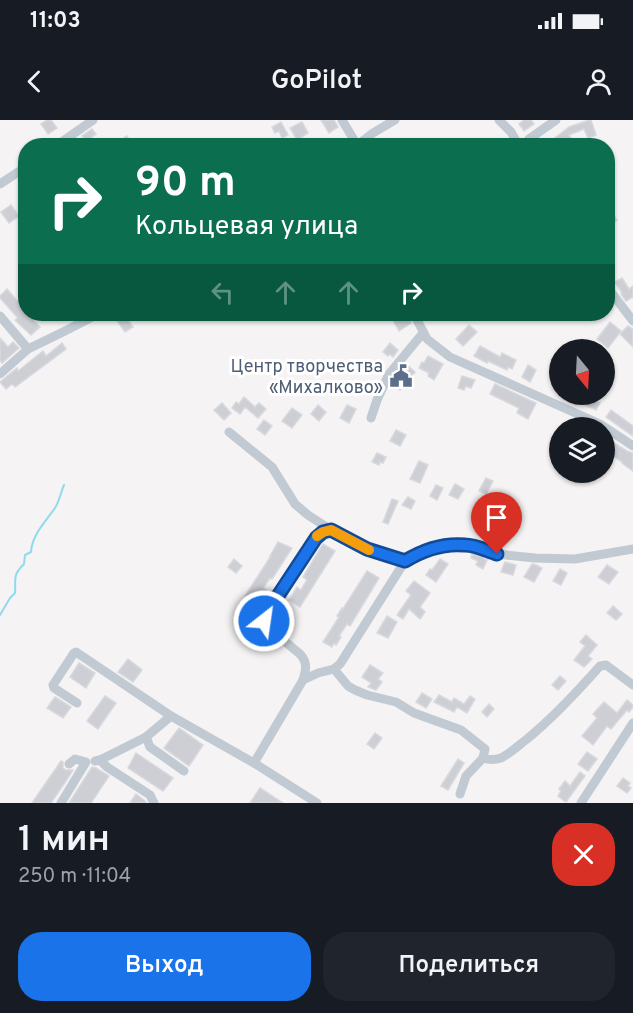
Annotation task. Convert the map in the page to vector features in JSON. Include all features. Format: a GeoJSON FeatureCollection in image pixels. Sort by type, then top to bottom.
{"type":"FeatureCollection","features":[{"type":"Feature","properties":{"kind":"street"},"geometry":{"type":"LineString","coordinates":[[67,138],[93,120]]}},
{"type":"Feature","properties":{"kind":"street"},"geometry":{"type":"LineString","coordinates":[[342,120],[352,138]]}},
{"type":"Feature","properties":{"kind":"street"},"geometry":{"type":"LineString","coordinates":[[366,138],[395,120]]}},
{"type":"Feature","properties":{"kind":"street"},"geometry":{"type":"LineString","coordinates":[[499,120],[514,138]]}},
{"type":"Feature","properties":{"kind":"street"},"geometry":{"type":"LineString","coordinates":[[530,138],[556,120]]}},
{"type":"Feature","properties":{"kind":"street"},"geometry":{"type":"LineString","coordinates":[[0,184],[18,172]]}},
{"type":"Feature","properties":{"kind":"street"},"geometry":{"type":"LineString","coordinates":[[615,297],[633,321]]}},
{"type":"Feature","properties":{"kind":"street"},"geometry":{"type":"LineString","coordinates":[[0,316],[28,349]]}},
{"type":"Feature","properties":{"kind":"street"},"geometry":{"type":"LineString","coordinates":[[0,374],[28,349],[84,321]]}},
{"type":"Feature","properties":{"kind":"street"},"geometry":{"type":"LineString","coordinates":[[417,321],[431,343],[450,357],[600,424],[633,446]]}},
{"type":"Feature","properties":{"kind":"street"},"geometry":{"type":"LineString","coordinates":[[371,418],[387,378],[423,333]]}},
{"type":"Feature","properties":{"kind":"street"},"geometry":{"type":"LineString","coordinates":[[229,432],[272,468],[301,510],[331,530],[367,549],[405,561]]}},
{"type":"Feature","properties":{"kind":"street"},"geometry":{"type":"LineString","coordinates":[[254,763],[303,680],[306,669],[305,661],[300,654],[266,626],[264,617],[316,538],[323,532],[331,530]]}},
{"type":"Feature","properties":{"kind":"street"},"geometry":{"type":"LineString","coordinates":[[303,680],[334,669],[342,662],[405,561],[413,556],[440,546],[465,544],[497,554],[535,558],[575,559],[633,549]]}},
{"type":"Feature","properties":{"kind":"street"},"geometry":{"type":"LineString","coordinates":[[261,641],[273,645],[284,641]]}},
{"type":"Feature","properties":{"kind":"street"},"geometry":{"type":"LineString","coordinates":[[77,703],[53,685],[75,652],[171,716],[254,763],[317,803]]}},
{"type":"Feature","properties":{"kind":"street"},"geometry":{"type":"LineString","coordinates":[[483,758],[493,760],[500,758],[519,746],[562,708],[600,666],[606,665],[633,685]]}},
{"type":"Feature","properties":{"kind":"street"},"geometry":{"type":"LineString","coordinates":[[334,669],[348,686],[362,694],[391,701],[414,713],[461,730],[484,749],[483,758],[466,776],[460,794]]}},
{"type":"Feature","properties":{"kind":"street"},"geometry":{"type":"LineString","coordinates":[[69,764],[75,759],[86,762],[100,760],[146,737],[171,716]]}},
{"type":"Feature","properties":{"kind":"street"},"geometry":{"type":"LineString","coordinates":[[580,803],[633,723]]}},
{"type":"Feature","properties":{"kind":"street"},"geometry":{"type":"LineString","coordinates":[[146,737],[150,747],[184,771]]}},
{"type":"Feature","properties":{"kind":"street"},"geometry":{"type":"LineString","coordinates":[[100,760],[150,795],[154,803]]}},
{"type":"Feature","properties":{"kind":"street"},"geometry":{"type":"LineString","coordinates":[[61,803],[86,762]]}},
{"type":"Feature","properties":{"kind":"building"},"geometry":{"type":"Polygon","coordinates":[[[51,120],[57,128],[48,134],[41,124],[51,120]]]}},
{"type":"Feature","properties":{"kind":"building"},"geometry":{"type":"Polygon","coordinates":[[[321,120],[334,120],[338,127],[329,133],[321,120]]]}},
{"type":"Feature","properties":{"kind":"building"},"geometry":{"type":"Polygon","coordinates":[[[524,120],[531,120],[534,124],[524,131],[519,124],[524,120]]]}},
{"type":"Feature","properties":{"kind":"building"},"geometry":{"type":"Polygon","coordinates":[[[591,120],[596,135],[588,138],[584,129],[569,135],[571,138],[555,138],[569,127],[591,120]]]}},
{"type":"Feature","properties":{"kind":"building"},"geometry":{"type":"Polygon","coordinates":[[[281,122],[288,135],[282,138],[279,131],[275,133],[272,127],[281,122]]]}},
{"type":"Feature","properties":{"kind":"building"},"geometry":{"type":"Polygon","coordinates":[[[302,122],[308,133],[296,138],[290,128],[302,122]]]}},
{"type":"Feature","properties":{"kind":"building"},"geometry":{"type":"Polygon","coordinates":[[[92,129],[96,134],[90,138],[82,136],[92,129]]]}},
{"type":"Feature","properties":{"kind":"building"},"geometry":{"type":"Polygon","coordinates":[[[11,205],[18,217],[9,223],[1,212],[11,205]]]}},
{"type":"Feature","properties":{"kind":"building"},"geometry":{"type":"Polygon","coordinates":[[[622,278],[629,289],[633,286],[633,297],[626,301],[615,282],[622,278]]]}},
{"type":"Feature","properties":{"kind":"building"},"geometry":{"type":"Polygon","coordinates":[[[7,289],[18,302],[18,318],[0,298],[7,289]]]}},
{"type":"Feature","properties":{"kind":"building"},"geometry":{"type":"Polygon","coordinates":[[[18,318],[18,321],[34,321],[40,327],[31,335],[15,320],[18,318]]]}},
{"type":"Feature","properties":{"kind":"building"},"geometry":{"type":"Polygon","coordinates":[[[117,321],[129,321],[133,327],[125,332],[117,321]]]}},
{"type":"Feature","properties":{"kind":"building"},"geometry":{"type":"Polygon","coordinates":[[[393,321],[410,321],[411,323],[399,331],[393,321]]]}},
{"type":"Feature","properties":{"kind":"building"},"geometry":{"type":"Polygon","coordinates":[[[610,322],[621,331],[615,339],[597,339],[610,322]]]}},
{"type":"Feature","properties":{"kind":"building"},"geometry":{"type":"Polygon","coordinates":[[[469,325],[477,332],[463,346],[456,339],[469,325]]]}},
{"type":"Feature","properties":{"kind":"building"},"geometry":{"type":"Polygon","coordinates":[[[628,326],[633,329],[633,347],[620,334],[628,326]]]}},
{"type":"Feature","properties":{"kind":"building"},"geometry":{"type":"Polygon","coordinates":[[[0,338],[8,347],[13,342],[19,348],[2,363],[0,360],[0,338]]]}},
{"type":"Feature","properties":{"kind":"building"},"geometry":{"type":"Polygon","coordinates":[[[62,343],[66,349],[15,387],[12,384],[6,389],[0,382],[43,351],[46,356],[62,343]]]}},
{"type":"Feature","properties":{"kind":"building"},"geometry":{"type":"Polygon","coordinates":[[[390,343],[398,350],[393,357],[383,352],[390,343]]]}},
{"type":"Feature","properties":{"kind":"building"},"geometry":{"type":"Polygon","coordinates":[[[480,346],[500,357],[502,353],[516,360],[512,369],[508,367],[507,370],[474,356],[480,346]]]}},
{"type":"Feature","properties":{"kind":"building"},"geometry":{"type":"Polygon","coordinates":[[[428,356],[443,364],[434,380],[428,376],[429,373],[419,368],[428,356]]]}},
{"type":"Feature","properties":{"kind":"building","name":"Центр творчества «Михалково»"},"geometry":{"type":"Polygon","coordinates":[[[406,364],[415,372],[400,390],[392,384],[406,364]]]}},
{"type":"Feature","properties":{"kind":"building"},"geometry":{"type":"Polygon","coordinates":[[[528,365],[536,370],[530,382],[522,377],[528,365]]]}},
{"type":"Feature","properties":{"kind":"building"},"geometry":{"type":"Polygon","coordinates":[[[462,376],[475,380],[471,388],[466,386],[464,390],[458,388],[462,376]]]}},
{"type":"Feature","properties":{"kind":"building"},"geometry":{"type":"Polygon","coordinates":[[[495,384],[536,403],[528,419],[517,413],[519,408],[490,394],[495,384]]]}},
{"type":"Feature","properties":{"kind":"building"},"geometry":{"type":"Polygon","coordinates":[[[244,397],[255,407],[259,403],[266,409],[258,418],[245,407],[240,414],[232,408],[244,397]]]}},
{"type":"Feature","properties":{"kind":"building"},"geometry":{"type":"Polygon","coordinates":[[[222,403],[231,413],[224,420],[214,410],[222,403]]]}},
{"type":"Feature","properties":{"kind":"building"},"geometry":{"type":"Polygon","coordinates":[[[318,405],[326,412],[319,421],[311,414],[318,405]]]}},
{"type":"Feature","properties":{"kind":"building"},"geometry":{"type":"Polygon","coordinates":[[[347,405],[356,409],[349,423],[340,418],[347,405]]]}},
{"type":"Feature","properties":{"kind":"building"},"geometry":{"type":"Polygon","coordinates":[[[585,405],[599,405],[596,410],[585,405]]]}},
{"type":"Feature","properties":{"kind":"building"},"geometry":{"type":"Polygon","coordinates":[[[292,408],[302,415],[292,428],[282,421],[292,408]]]}},
{"type":"Feature","properties":{"kind":"building"},"geometry":{"type":"Polygon","coordinates":[[[611,410],[633,426],[633,436],[615,423],[615,417],[606,417],[611,410]]]}},
{"type":"Feature","properties":{"kind":"building"},"geometry":{"type":"Polygon","coordinates":[[[264,420],[272,426],[265,435],[257,429],[264,420]]]}},
{"type":"Feature","properties":{"kind":"building"},"geometry":{"type":"Polygon","coordinates":[[[396,430],[406,435],[400,446],[390,441],[396,430]]]}},
{"type":"Feature","properties":{"kind":"building"},"geometry":{"type":"Polygon","coordinates":[[[615,444],[633,453],[633,471],[615,457],[615,444]]]}},
{"type":"Feature","properties":{"kind":"building"},"geometry":{"type":"Polygon","coordinates":[[[377,453],[386,457],[379,465],[372,462],[377,453]]]}},
{"type":"Feature","properties":{"kind":"building"},"geometry":{"type":"Polygon","coordinates":[[[419,461],[428,465],[420,483],[410,479],[419,461]]]}},
{"type":"Feature","properties":{"kind":"building"},"geometry":{"type":"Polygon","coordinates":[[[486,478],[493,481],[486,494],[479,491],[486,478]]]}},
{"type":"Feature","properties":{"kind":"building"},"geometry":{"type":"Polygon","coordinates":[[[455,484],[464,489],[458,499],[449,495],[455,484]]]}},
{"type":"Feature","properties":{"kind":"building"},"geometry":{"type":"Polygon","coordinates":[[[436,485],[443,488],[437,500],[430,496],[436,485]]]}},
{"type":"Feature","properties":{"kind":"building"},"geometry":{"type":"Polygon","coordinates":[[[408,497],[415,501],[411,509],[402,505],[408,497]]]}},
{"type":"Feature","properties":{"kind":"building"},"geometry":{"type":"Polygon","coordinates":[[[503,498],[510,502],[502,515],[495,510],[503,498]]]}},
{"type":"Feature","properties":{"kind":"building"},"geometry":{"type":"Polygon","coordinates":[[[392,499],[398,501],[388,524],[383,522],[392,499]]]}},
{"type":"Feature","properties":{"kind":"building"},"geometry":{"type":"Polygon","coordinates":[[[278,542],[292,548],[272,579],[270,578],[263,588],[266,590],[257,604],[245,596],[278,542]]]}},
{"type":"Feature","properties":{"kind":"building"},"geometry":{"type":"Polygon","coordinates":[[[323,544],[335,551],[300,607],[289,600],[297,587],[301,590],[307,580],[303,577],[323,544]]]}},
{"type":"Feature","properties":{"kind":"building"},"geometry":{"type":"Polygon","coordinates":[[[472,554],[487,560],[483,569],[476,565],[478,561],[471,558],[472,554]]]}},
{"type":"Feature","properties":{"kind":"building"},"geometry":{"type":"Polygon","coordinates":[[[234,559],[242,566],[236,573],[228,567],[234,559]]]}},
{"type":"Feature","properties":{"kind":"building"},"geometry":{"type":"Polygon","coordinates":[[[440,559],[448,564],[436,582],[426,575],[440,559]]]}},
{"type":"Feature","properties":{"kind":"building"},"geometry":{"type":"Polygon","coordinates":[[[505,562],[516,565],[513,575],[501,572],[505,562]]]}},
{"type":"Feature","properties":{"kind":"building"},"geometry":{"type":"Polygon","coordinates":[[[532,564],[542,568],[534,582],[524,577],[532,564]]]}},
{"type":"Feature","properties":{"kind":"building"},"geometry":{"type":"Polygon","coordinates":[[[607,565],[618,572],[609,584],[598,577],[607,565]]]}},
{"type":"Feature","properties":{"kind":"building"},"geometry":{"type":"Polygon","coordinates":[[[560,569],[567,573],[561,585],[553,581],[560,569]]]}},
{"type":"Feature","properties":{"kind":"building"},"geometry":{"type":"Polygon","coordinates":[[[367,571],[379,578],[350,626],[347,624],[336,645],[334,643],[332,647],[323,642],[367,571]]]}},
{"type":"Feature","properties":{"kind":"building"},"geometry":{"type":"Polygon","coordinates":[[[414,581],[430,593],[420,607],[425,612],[420,619],[409,609],[403,619],[397,615],[411,595],[406,591],[414,581]]]}},
{"type":"Feature","properties":{"kind":"building"},"geometry":{"type":"Polygon","coordinates":[[[613,606],[622,614],[616,620],[607,613],[613,606]]]}},
{"type":"Feature","properties":{"kind":"building"},"geometry":{"type":"Polygon","coordinates":[[[282,610],[294,618],[285,631],[274,624],[282,610]]]}},
{"type":"Feature","properties":{"kind":"building"},"geometry":{"type":"Polygon","coordinates":[[[387,616],[397,622],[388,638],[377,633],[387,616]]]}},
{"type":"Feature","properties":{"kind":"building"},"geometry":{"type":"Polygon","coordinates":[[[586,635],[597,645],[588,656],[592,659],[584,667],[574,660],[585,646],[580,642],[586,635]]]}},
{"type":"Feature","properties":{"kind":"building"},"geometry":{"type":"Polygon","coordinates":[[[128,659],[142,670],[133,682],[118,672],[128,659]]]}},
{"type":"Feature","properties":{"kind":"building"},"geometry":{"type":"Polygon","coordinates":[[[79,663],[95,673],[86,688],[70,677],[79,663]]]}},
{"type":"Feature","properties":{"kind":"building"},"geometry":{"type":"Polygon","coordinates":[[[370,665],[383,673],[378,679],[382,682],[376,690],[368,687],[371,683],[362,677],[370,665]]]}},
{"type":"Feature","properties":{"kind":"building"},"geometry":{"type":"Polygon","coordinates":[[[560,676],[566,681],[558,690],[552,685],[560,676]]]}},
{"type":"Feature","properties":{"kind":"building"},"geometry":{"type":"Polygon","coordinates":[[[422,693],[432,699],[426,708],[416,702],[422,693]]]}},
{"type":"Feature","properties":{"kind":"building"},"geometry":{"type":"Polygon","coordinates":[[[439,695],[452,702],[454,698],[464,704],[470,696],[475,699],[467,713],[457,707],[454,712],[434,702],[439,695]]]}},
{"type":"Feature","properties":{"kind":"building"},"geometry":{"type":"Polygon","coordinates":[[[105,696],[116,703],[98,729],[87,721],[105,696]]]}},
{"type":"Feature","properties":{"kind":"building"},"geometry":{"type":"Polygon","coordinates":[[[55,697],[71,707],[63,718],[47,708],[55,697]]]}},
{"type":"Feature","properties":{"kind":"building"},"geometry":{"type":"Polygon","coordinates":[[[627,700],[633,707],[629,712],[627,710],[611,729],[607,726],[593,745],[582,736],[597,718],[593,714],[604,702],[617,713],[627,700]]]}},
{"type":"Feature","properties":{"kind":"building"},"geometry":{"type":"Polygon","coordinates":[[[489,704],[494,709],[487,717],[482,712],[489,704]]]}},
{"type":"Feature","properties":{"kind":"building"},"geometry":{"type":"Polygon","coordinates":[[[179,728],[203,745],[189,766],[164,748],[179,728]]]}},
{"type":"Feature","properties":{"kind":"building"},"geometry":{"type":"Polygon","coordinates":[[[375,733],[382,738],[374,749],[367,744],[375,733]]]}},
{"type":"Feature","properties":{"kind":"building"},"geometry":{"type":"Polygon","coordinates":[[[587,752],[597,759],[588,771],[578,764],[587,752]]]}},
{"type":"Feature","properties":{"kind":"building"},"geometry":{"type":"Polygon","coordinates":[[[136,753],[173,778],[163,791],[128,768],[136,753]]]}},
{"type":"Feature","properties":{"kind":"building"},"geometry":{"type":"Polygon","coordinates":[[[458,759],[464,763],[448,790],[441,786],[458,759]]]}},
{"type":"Feature","properties":{"kind":"building"},"geometry":{"type":"Polygon","coordinates":[[[61,761],[63,768],[73,770],[51,803],[32,803],[61,761]]]}},
{"type":"Feature","properties":{"kind":"building"},"geometry":{"type":"Polygon","coordinates":[[[92,767],[109,776],[91,803],[69,803],[92,767]]]}},
{"type":"Feature","properties":{"kind":"building"},"geometry":{"type":"Polygon","coordinates":[[[580,772],[585,776],[566,802],[558,796],[561,791],[559,789],[565,781],[570,786],[580,772]]]}},
{"type":"Feature","properties":{"kind":"building"},"geometry":{"type":"Polygon","coordinates":[[[623,778],[630,783],[628,786],[631,788],[627,793],[617,786],[623,778]]]}},
{"type":"Feature","properties":{"kind":"building"},"geometry":{"type":"Polygon","coordinates":[[[260,788],[283,803],[250,803],[260,788]]]}},
{"type":"Feature","properties":{"kind":"building"},"geometry":{"type":"Polygon","coordinates":[[[136,794],[145,801],[146,803],[130,803],[136,794]]]}},
{"type":"Feature","properties":{"kind":"waterway"},"geometry":{"type":"LineString","coordinates":[[0,615],[15,593],[15,577],[24,564],[25,555],[31,552],[36,534],[56,506],[64,485]]}},
{"type":"Feature","properties":{"kind":"slow traffic"},"geometry":{"type":"LineString","coordinates":[[317,536],[331,530],[369,550]]}},
{"type":"Feature","properties":{"kind":"place","name":"Центр творчества «Михалково»"},"geometry":{"type":"Point","coordinates":[401,376]}},
{"type":"Feature","properties":{"kind":"route"},"geometry":{"type":"LineString","coordinates":[[264,621],[264,617],[316,538],[325,531],[331,530],[367,549],[405,561],[440,546],[465,544],[497,554]]}}]}
